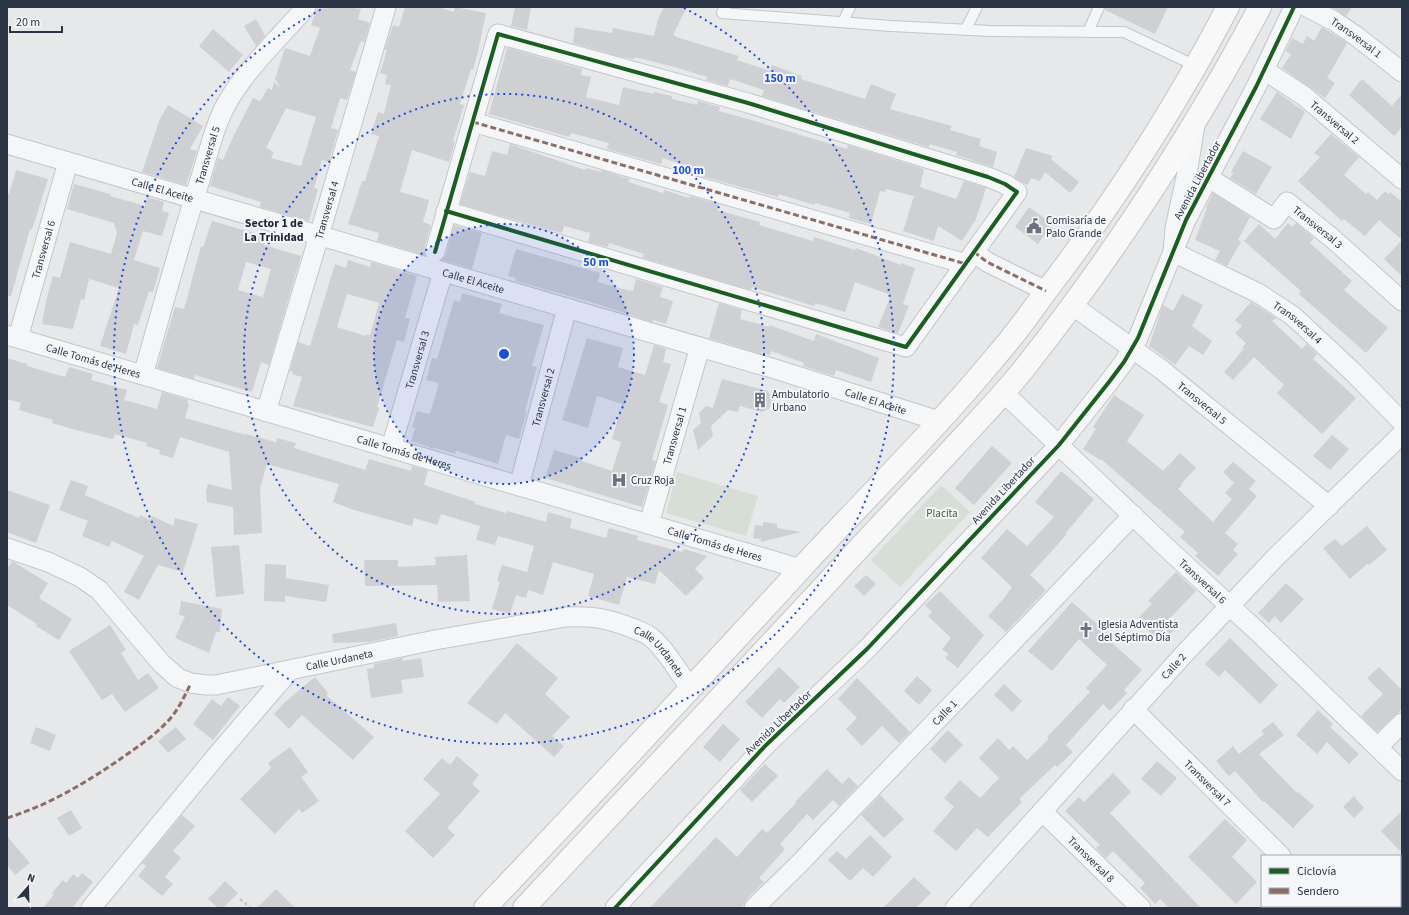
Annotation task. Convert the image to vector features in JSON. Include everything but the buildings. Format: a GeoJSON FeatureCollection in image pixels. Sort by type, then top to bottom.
{"type":"FeatureCollection","features":[{"type":"Feature","properties":{"kind":"main road"},"geometry":{"type":"LineString","coordinates":[[485,908],[939,421],[999,354],[1096,224],[1170,110],[1228,7]]}},
{"type":"Feature","properties":{"kind":"main road"},"geometry":{"type":"LineString","coordinates":[[524,908],[892,514],[1021,372],[1119,240],[1194,125],[1222,78],[1260,7]]}},
{"type":"Feature","properties":{"kind":"main road"},"geometry":{"type":"LineString","coordinates":[[1046,291],[1072,305]]}},
{"type":"Feature","properties":{"kind":"street","name":"Transversal 5"},"geometry":{"type":"LineString","coordinates":[[143,375],[194,199],[216,129],[227,104],[253,66],[306,7]]}},
{"type":"Feature","properties":{"kind":"street","name":"Transversal 4"},"geometry":{"type":"LineString","coordinates":[[266,412],[386,7]]}},
{"type":"Feature","properties":{"kind":"street","name":"Avenida Libertador"},"geometry":{"type":"LineString","coordinates":[[623,905],[738,774],[766,745],[867,649],[1058,444],[1109,382],[1141,331],[1186,220],[1264,70],[1294,7]]}},
{"type":"Feature","properties":{"kind":"street","name":"Transversal 1"},"geometry":{"type":"LineString","coordinates":[[1307,7],[1356,36],[1402,72]]}},
{"type":"Feature","properties":{"kind":"street"},"geometry":{"type":"LineString","coordinates":[[435,252],[446,211],[498,34],[748,103],[988,177],[1005,184],[1017,192],[906,347],[446,211]]}},
{"type":"Feature","properties":{"kind":"street","name":"Transversal 2"},"geometry":{"type":"LineString","coordinates":[[1264,70],[1304,96],[1402,179]]}},
{"type":"Feature","properties":{"kind":"street"},"geometry":{"type":"LineString","coordinates":[[473,122],[987,262],[1046,291]]}},
{"type":"Feature","properties":{"kind":"street"},"geometry":{"type":"LineString","coordinates":[[1173,252],[1175,228],[1188,168],[1194,125]]}},
{"type":"Feature","properties":{"kind":"street","name":"Calle El Aceite"},"geometry":{"type":"LineString","coordinates":[[7,144],[775,369],[939,421]]}},
{"type":"Feature","properties":{"kind":"street","name":"Transversal 6"},"geometry":{"type":"LineString","coordinates":[[12,336],[68,162]]}},
{"type":"Feature","properties":{"kind":"street","name":"Transversal 3"},"geometry":{"type":"LineString","coordinates":[[1209,178],[1274,219],[1287,202],[1332,238],[1402,301]]}},
{"type":"Feature","properties":{"kind":"street","name":"Transversal 4"},"geometry":{"type":"LineString","coordinates":[[1173,252],[1258,293],[1293,316],[1354,373],[1402,422]]}},
{"type":"Feature","properties":{"kind":"street","name":"Transversal 3"},"geometry":{"type":"LineString","coordinates":[[390,448],[443,272]]}},
{"type":"Feature","properties":{"kind":"street","name":"Transversal 5"},"geometry":{"type":"LineString","coordinates":[[1072,305],[1162,370],[1329,506]]}},
{"type":"Feature","properties":{"kind":"street","name":"Transversal 2"},"geometry":{"type":"LineString","coordinates":[[519,486],[567,308]]}},
{"type":"Feature","properties":{"kind":"street","name":"Calle Tomás de Heres"},"geometry":{"type":"LineString","coordinates":[[12,336],[801,569]]}},
{"type":"Feature","properties":{"kind":"street","name":"Transversal 1"},"geometry":{"type":"LineString","coordinates":[[649,524],[700,347]]}},
{"type":"Feature","properties":{"kind":"street","name":"Transversal 6"},"geometry":{"type":"LineString","coordinates":[[1003,392],[1402,771]]}},
{"type":"Feature","properties":{"kind":"street","name":"Calle 2"},"geometry":{"type":"LineString","coordinates":[[955,908],[1133,709],[1230,606],[1402,434]]}},
{"type":"Feature","properties":{"kind":"street","name":"Calle 1"},"geometry":{"type":"LineString","coordinates":[[754,908],[800,864],[1133,515]]}},
{"type":"Feature","properties":{"kind":"street","name":"Calle Urdaneta"},"geometry":{"type":"LineString","coordinates":[[7,548],[48,562],[80,577],[99,590],[162,664],[178,678],[190,683],[216,685],[435,640],[566,617],[586,616],[615,622],[645,633],[661,648],[690,688]]}},
{"type":"Feature","properties":{"kind":"street"},"geometry":{"type":"LineString","coordinates":[[91,908],[218,754],[290,670]]}},
{"type":"Feature","properties":{"kind":"street","name":"Transversal 7"},"geometry":{"type":"LineString","coordinates":[[1133,709],[1280,855]]}},
{"type":"Feature","properties":{"kind":"street"},"geometry":{"type":"LineString","coordinates":[[1378,747],[1402,723]]}},
{"type":"Feature","properties":{"kind":"street","name":"Transversal 8"},"geometry":{"type":"LineString","coordinates":[[1042,811],[1141,908]]}},
{"type":"Feature","properties":{"kind":"lane"},"geometry":{"type":"LineString","coordinates":[[725,7],[722,13],[843,22],[966,29],[1124,32],[1196,66]]}},
{"type":"Feature","properties":{"kind":"lane"},"geometry":{"type":"LineString","coordinates":[[843,22],[850,7]]}},
{"type":"Feature","properties":{"kind":"lane"},"geometry":{"type":"LineString","coordinates":[[966,29],[977,7]]}},
{"type":"Feature","properties":{"kind":"lane"},"geometry":{"type":"LineString","coordinates":[[1088,32],[1099,7]]}},
{"type":"Feature","properties":{"kind":"path"},"geometry":{"type":"LineString","coordinates":[[240,899],[250,908]]}},
{"type":"Feature","properties":{"kind":"green space"},"geometry":{"type":"Polygon","coordinates":[[[677,472],[758,496],[746,536],[666,513],[677,472]]]}},
{"type":"Feature","properties":{"kind":"green space","name":"Placita"},"geometry":{"type":"Polygon","coordinates":[[[941,485],[970,512],[900,587],[871,560],[941,485]]]}},
{"type":"Feature","properties":{"kind":"marked path"},"geometry":{"type":"LineString","coordinates":[[473,122],[966,264]]}},
{"type":"Feature","properties":{"kind":"marked path"},"geometry":{"type":"LineString","coordinates":[[974,252],[987,262],[1046,291]]}},
{"type":"Feature","properties":{"kind":"marked path"},"geometry":{"type":"LineString","coordinates":[[7,818],[50,801],[77,787],[142,744],[171,718],[191,683]]}},
{"type":"Feature","properties":{"kind":"cycle path"},"geometry":{"type":"LineString","coordinates":[[615,908],[766,745],[867,649],[1059,445],[1109,382],[1124,362],[1138,338],[1186,220],[1256,87],[1294,7]]}},
{"type":"Feature","properties":{"kind":"cycle path"},"geometry":{"type":"LineString","coordinates":[[435,252],[443,225],[451,197],[498,34],[748,103],[988,177],[1005,184],[1017,192],[906,347],[446,211]]}},
{"type":"Feature","properties":{"kind":"place","name":"Comisaría de Palo Grande"},"geometry":{"type":"Point","coordinates":[1034,226]}},
{"type":"Feature","properties":{"kind":"place","name":"Ambulatorio Urbano"},"geometry":{"type":"Point","coordinates":[760,400]}},
{"type":"Feature","properties":{"kind":"place","name":"Cruz Roja"},"geometry":{"type":"Point","coordinates":[619,480]}},
{"type":"Feature","properties":{"kind":"place","name":"Iglesia Adventista del Séptimo Día"},"geometry":{"type":"Point","coordinates":[1086,630]}},
{"type":"Feature","properties":{"kind":"district","name":"Sector 1 de La Trinidad"},"geometry":{"type":"Point","coordinates":[274,230]}}]}
